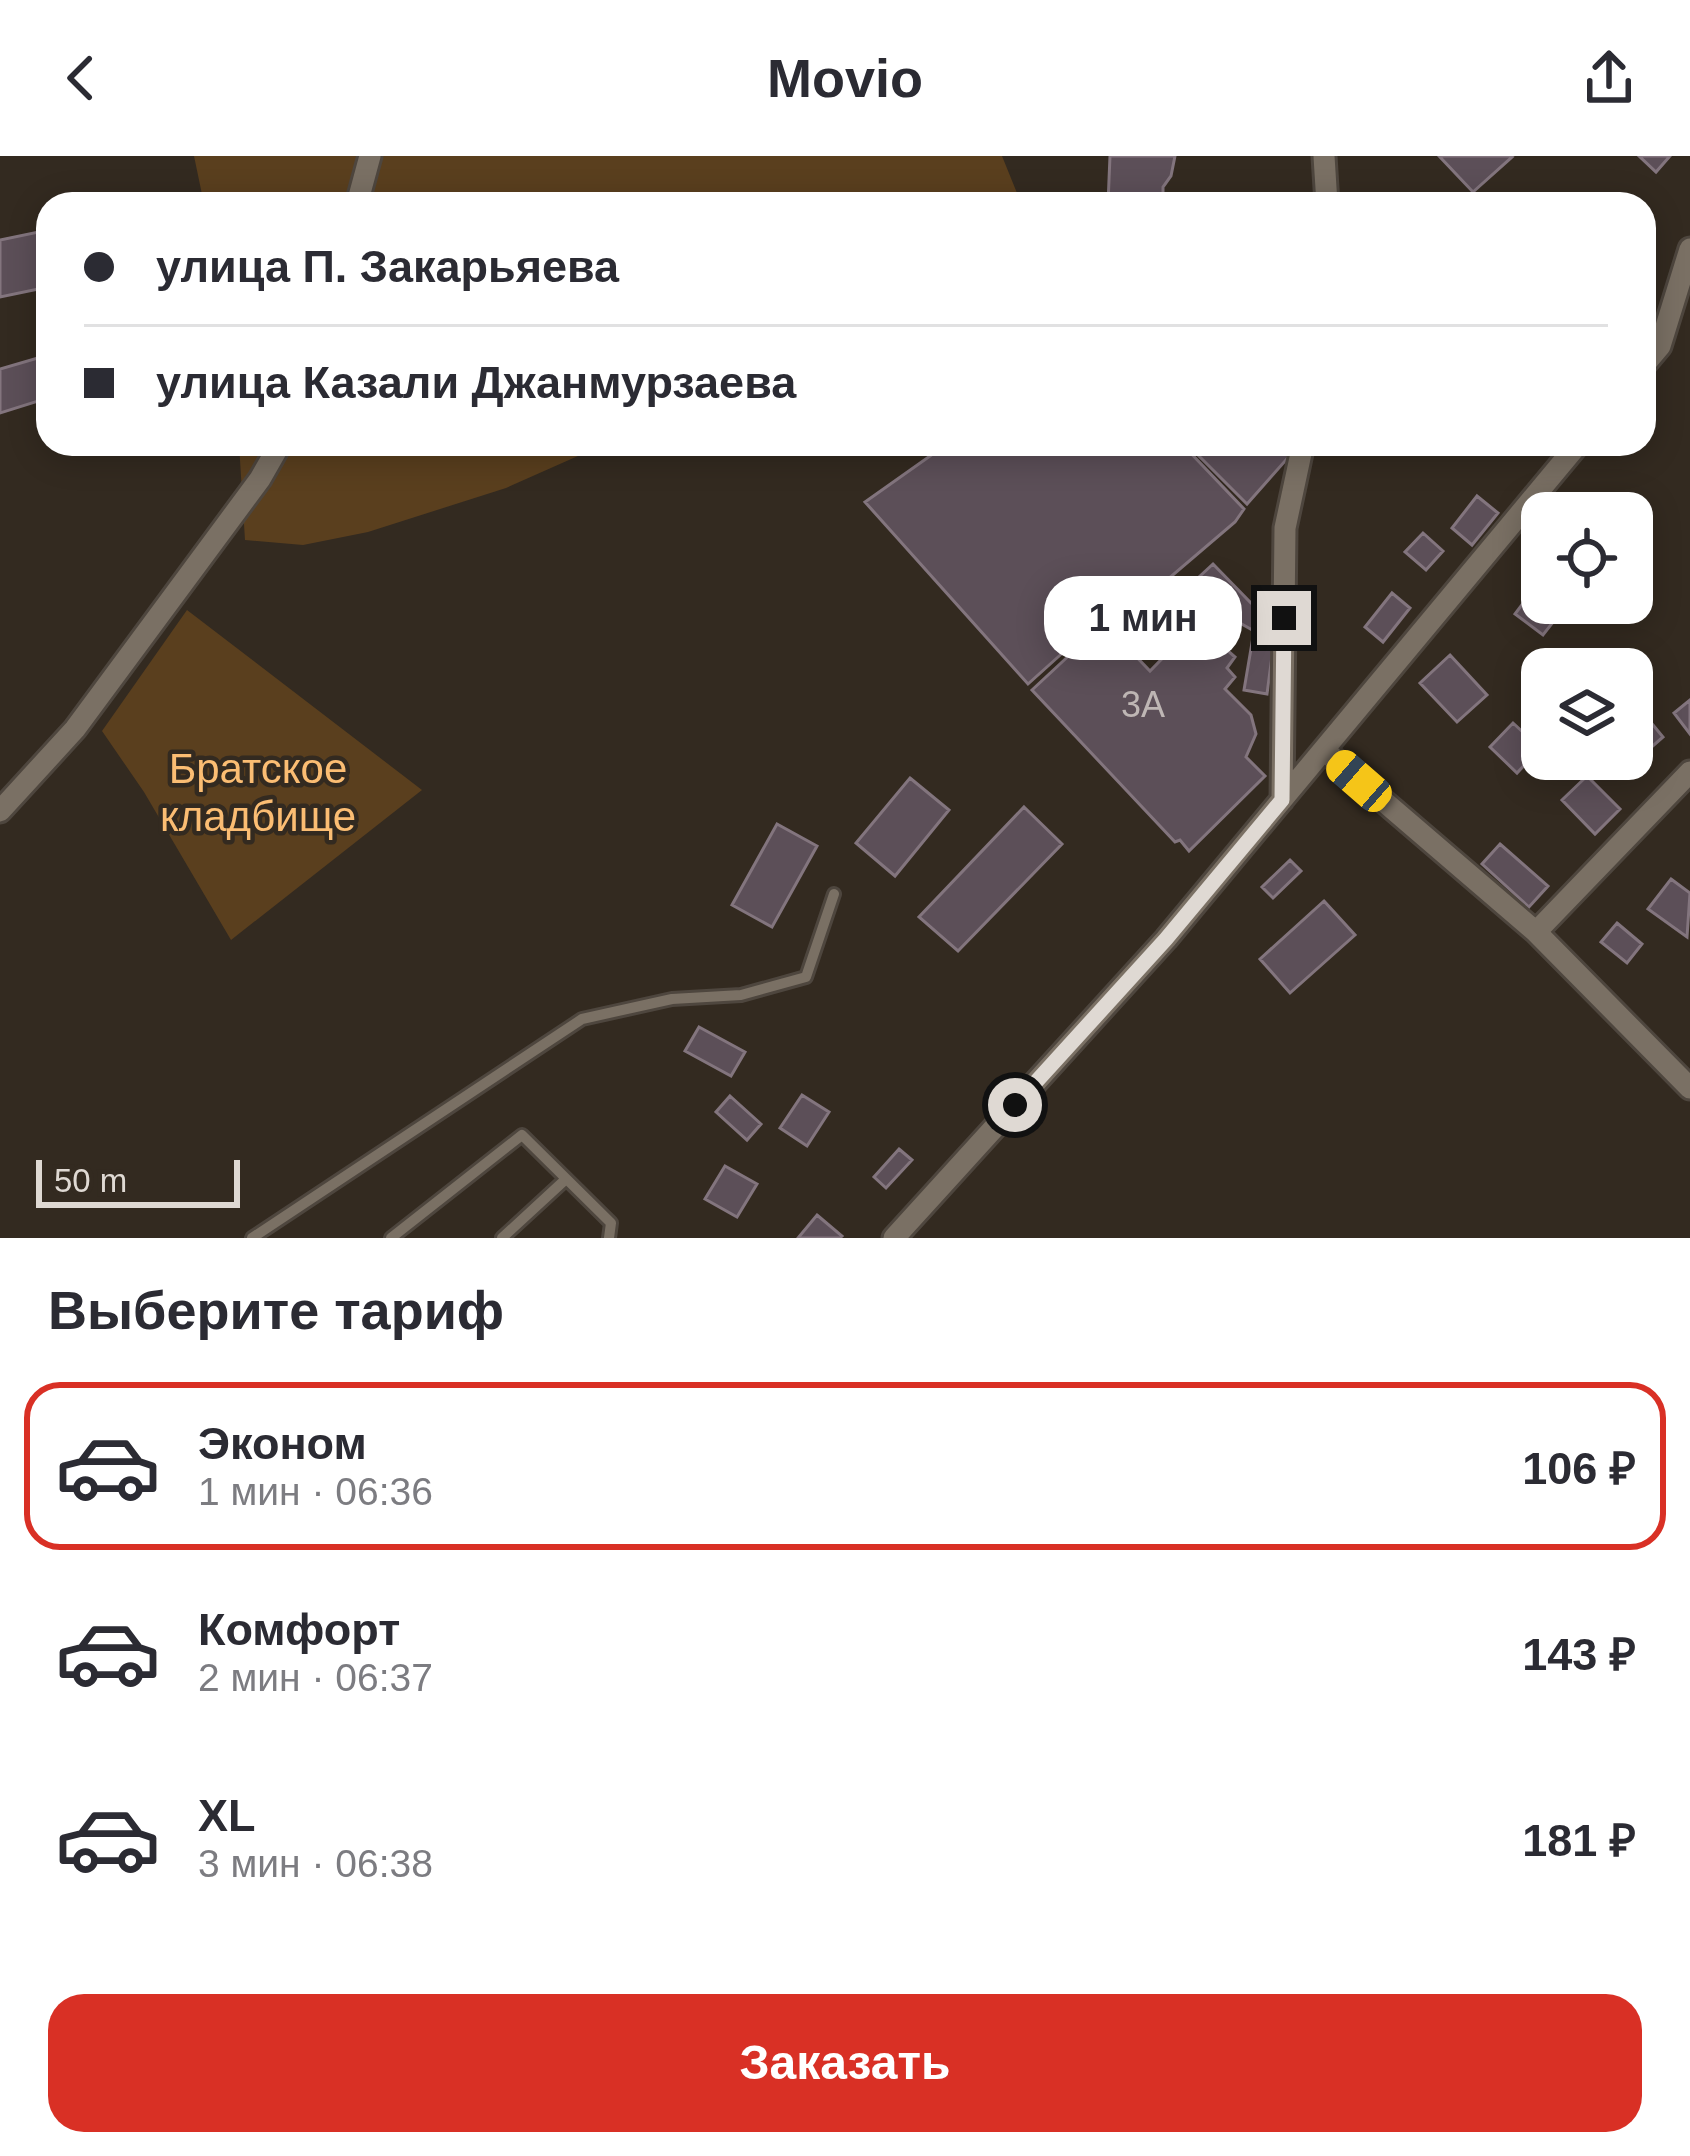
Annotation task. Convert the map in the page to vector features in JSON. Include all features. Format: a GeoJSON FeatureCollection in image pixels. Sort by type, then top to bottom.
{"type":"FeatureCollection","features":[{"type":"Feature","properties":{"kind":"street"},"geometry":{"type":"LineString","coordinates":[[360,192],[370,156]]}},
{"type":"Feature","properties":{"kind":"street"},"geometry":{"type":"LineString","coordinates":[[1324,156],[1326,192]]}},
{"type":"Feature","properties":{"kind":"street"},"geometry":{"type":"LineString","coordinates":[[1656,351],[1690,249]]}},
{"type":"Feature","properties":{"kind":"street"},"geometry":{"type":"LineString","coordinates":[[0,811],[75,729],[273,456]]}},
{"type":"Feature","properties":{"kind":"street"},"geometry":{"type":"LineString","coordinates":[[1282,800],[1285,527],[1301,456]]}},
{"type":"Feature","properties":{"kind":"street"},"geometry":{"type":"LineString","coordinates":[[894,1238],[1166,939],[1568,456]]}},
{"type":"Feature","properties":{"kind":"street"},"geometry":{"type":"LineString","coordinates":[[1324,750],[1536,932],[1690,1088]]}},
{"type":"Feature","properties":{"kind":"street"},"geometry":{"type":"LineString","coordinates":[[1536,932],[1690,772]]}},
{"type":"Feature","properties":{"kind":"lane"},"geometry":{"type":"LineString","coordinates":[[252,1238],[582,1019],[672,999],[741,995],[806,977],[834,894]]}},
{"type":"Feature","properties":{"kind":"lane"},"geometry":{"type":"LineString","coordinates":[[391,1238],[522,1135],[611,1223],[609,1238]]}},
{"type":"Feature","properties":{"kind":"lane"},"geometry":{"type":"LineString","coordinates":[[502,1238],[566,1179]]}},
{"type":"Feature","properties":{"kind":"green space"},"geometry":{"type":"Polygon","coordinates":[[[194,156],[1002,156],[1017,192],[202,192],[194,156]]]}},
{"type":"Feature","properties":{"kind":"green space"},"geometry":{"type":"Polygon","coordinates":[[[240,456],[578,456],[506,488],[368,532],[303,545],[245,540],[240,456]]]}},
{"type":"Feature","properties":{"kind":"green space","name":"Братское кладбище"},"geometry":{"type":"Polygon","coordinates":[[[187,610],[422,790],[231,940],[144,792],[102,731],[187,610]]]}},
{"type":"Feature","properties":{"kind":"building"},"geometry":{"type":"Polygon","coordinates":[[[1110,156],[1175,156],[1163,192],[1108,192],[1110,156]]]}},
{"type":"Feature","properties":{"kind":"building"},"geometry":{"type":"Polygon","coordinates":[[[1439,156],[1510,156],[1512,157],[1473,192],[1439,156]]]}},
{"type":"Feature","properties":{"kind":"building"},"geometry":{"type":"Polygon","coordinates":[[[1639,156],[1670,156],[1656,172],[1639,156]]]}},
{"type":"Feature","properties":{"kind":"building"},"geometry":{"type":"Polygon","coordinates":[[[36,232],[36,290],[0,297],[0,240],[36,232]]]}},
{"type":"Feature","properties":{"kind":"building"},"geometry":{"type":"Polygon","coordinates":[[[36,358],[36,402],[0,413],[0,369],[36,358]]]}},
{"type":"Feature","properties":{"kind":"building"},"geometry":{"type":"Polygon","coordinates":[[[930,456],[1193,456],[1244,509],[1235,522],[1126,615],[1107,613],[1028,684],[865,502],[930,456]]]}},
{"type":"Feature","properties":{"kind":"building"},"geometry":{"type":"Polygon","coordinates":[[[1199,456],[1289,456],[1247,504],[1199,456]]]}},
{"type":"Feature","properties":{"kind":"building"},"geometry":{"type":"Polygon","coordinates":[[[1477,496],[1498,513],[1472,545],[1452,528],[1477,496]]]}},
{"type":"Feature","properties":{"kind":"building"},"geometry":{"type":"Polygon","coordinates":[[[1423,533],[1443,551],[1426,570],[1405,552],[1423,533]]]}},
{"type":"Feature","properties":{"kind":"building"},"geometry":{"type":"Polygon","coordinates":[[[1213,564],[1251,603],[1277,618],[1267,694],[1244,690],[1254,631],[1238,622],[1219,643],[1235,657],[1227,668],[1235,677],[1225,689],[1251,715],[1256,734],[1246,757],[1265,776],[1189,851],[1180,840],[1175,842],[1032,690],[1104,623],[1150,671],[1191,629],[1172,602],[1213,564]]]}},
{"type":"Feature","properties":{"kind":"building"},"geometry":{"type":"Polygon","coordinates":[[[1392,593],[1410,608],[1383,642],[1365,627],[1392,593]]]}},
{"type":"Feature","properties":{"kind":"building"},"geometry":{"type":"Polygon","coordinates":[[[1528,624],[1552,624],[1543,635],[1528,624]]]}},
{"type":"Feature","properties":{"kind":"building"},"geometry":{"type":"Polygon","coordinates":[[[1450,655],[1487,695],[1457,722],[1420,683],[1450,655]]]}},
{"type":"Feature","properties":{"kind":"building"},"geometry":{"type":"Polygon","coordinates":[[[1690,700],[1690,734],[1674,713],[1690,700]]]}},
{"type":"Feature","properties":{"kind":"building"},"geometry":{"type":"Polygon","coordinates":[[[1513,723],[1521,730],[1521,769],[1517,773],[1490,747],[1513,723]]]}},
{"type":"Feature","properties":{"kind":"building"},"geometry":{"type":"Polygon","coordinates":[[[1653,725],[1663,737],[1653,746],[1653,725]]]}},
{"type":"Feature","properties":{"kind":"building"},"geometry":{"type":"Polygon","coordinates":[[[910,778],[949,810],[895,876],[856,843],[910,778]]]}},
{"type":"Feature","properties":{"kind":"building"},"geometry":{"type":"Polygon","coordinates":[[[1583,780],[1591,780],[1620,809],[1595,834],[1562,800],[1583,780]]]}},
{"type":"Feature","properties":{"kind":"building"},"geometry":{"type":"Polygon","coordinates":[[[1024,807],[1062,844],[958,951],[919,917],[1024,807]]]}},
{"type":"Feature","properties":{"kind":"building"},"geometry":{"type":"Polygon","coordinates":[[[777,824],[817,846],[772,927],[732,905],[777,824]]]}},
{"type":"Feature","properties":{"kind":"building"},"geometry":{"type":"Polygon","coordinates":[[[1500,844],[1548,886],[1529,907],[1482,864],[1500,844]]]}},
{"type":"Feature","properties":{"kind":"building"},"geometry":{"type":"Polygon","coordinates":[[[1290,860],[1301,871],[1273,898],[1262,887],[1290,860]]]}},
{"type":"Feature","properties":{"kind":"building"},"geometry":{"type":"Polygon","coordinates":[[[1671,879],[1690,893],[1687,937],[1648,909],[1671,879]]]}},
{"type":"Feature","properties":{"kind":"building"},"geometry":{"type":"Polygon","coordinates":[[[1324,901],[1355,935],[1290,993],[1260,959],[1324,901]]]}},
{"type":"Feature","properties":{"kind":"building"},"geometry":{"type":"Polygon","coordinates":[[[1617,923],[1642,944],[1627,963],[1601,942],[1617,923]]]}},
{"type":"Feature","properties":{"kind":"building"},"geometry":{"type":"Polygon","coordinates":[[[699,1027],[745,1052],[731,1076],[685,1051],[699,1027]]]}},
{"type":"Feature","properties":{"kind":"building"},"geometry":{"type":"Polygon","coordinates":[[[802,1095],[829,1112],[807,1146],[780,1128],[802,1095]]]}},
{"type":"Feature","properties":{"kind":"building"},"geometry":{"type":"Polygon","coordinates":[[[730,1096],[761,1124],[747,1140],[716,1112],[730,1096]]]}},
{"type":"Feature","properties":{"kind":"building"},"geometry":{"type":"Polygon","coordinates":[[[899,1149],[912,1160],[886,1188],[874,1177],[899,1149]]]}},
{"type":"Feature","properties":{"kind":"building"},"geometry":{"type":"Polygon","coordinates":[[[725,1166],[757,1184],[737,1217],[705,1199],[725,1166]]]}},
{"type":"Feature","properties":{"kind":"building"},"geometry":{"type":"Polygon","coordinates":[[[817,1215],[842,1236],[798,1238],[817,1215]]]}},
{"type":"Feature","properties":{"kind":"route"},"geometry":{"type":"LineString","coordinates":[[1015,1105],[1166,939],[1282,800],[1284,618]]}}]}
